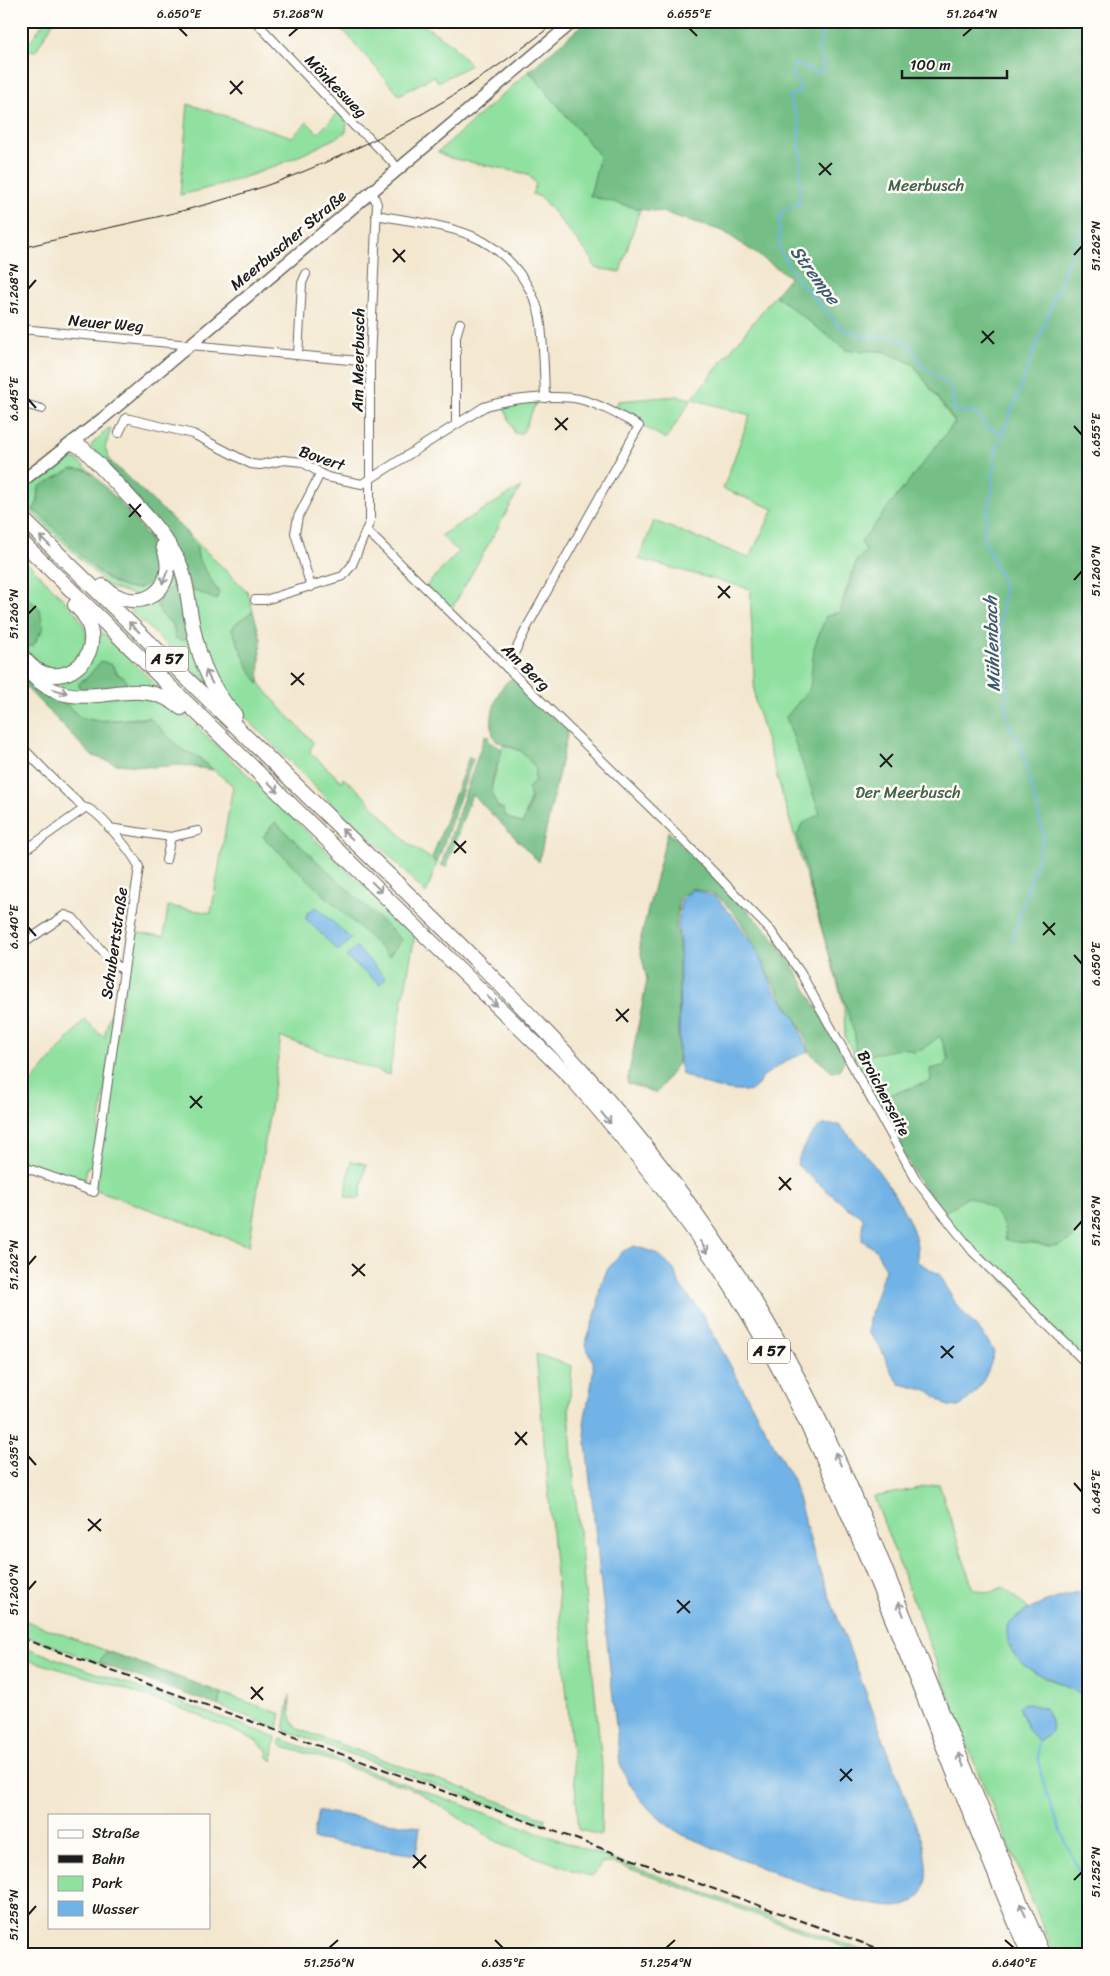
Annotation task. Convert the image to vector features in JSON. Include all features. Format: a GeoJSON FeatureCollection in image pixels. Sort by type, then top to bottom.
{"type":"FeatureCollection","features":[{"type":"Feature","properties":{"kind":"highway"},"geometry":{"type":"LineString","coordinates":[[64,559],[76,562],[107,590],[121,599],[132,601],[142,600],[158,591],[168,572],[167,554],[157,536],[77,455],[72,443]]}},
{"type":"Feature","properties":{"kind":"highway"},"geometry":{"type":"LineString","coordinates":[[72,443],[89,454],[157,530],[175,555],[185,580],[200,659],[220,695],[255,735],[269,758]]}},
{"type":"Feature","properties":{"kind":"highway","name":"A 57"},"geometry":{"type":"LineString","coordinates":[[24,520],[494,978],[581,1069],[663,1169],[704,1225],[744,1286],[788,1360],[829,1439],[859,1506],[988,1828],[1043,1955]]}},
{"type":"Feature","properties":{"kind":"highway","name":"A 57"},"geometry":{"type":"LineString","coordinates":[[21,541],[572,1079],[650,1172],[716,1264],[777,1365],[817,1445],[855,1528],[1029,1955]]}},
{"type":"Feature","properties":{"kind":"highway"},"geometry":{"type":"LineString","coordinates":[[21,654],[34,670],[54,676],[76,669],[89,652],[92,641],[87,618],[52,582],[48,567]]}},
{"type":"Feature","properties":{"kind":"highway"},"geometry":{"type":"LineString","coordinates":[[21,664],[38,680],[57,692],[85,696],[143,691],[160,695],[179,706],[222,746],[238,754]]}},
{"type":"Feature","properties":{"kind":"main road","name":"Meerbuscher Straße"},"geometry":{"type":"LineString","coordinates":[[21,482],[72,443],[574,21]]}},
{"type":"Feature","properties":{"kind":"street","name":"Mönkesweg"},"geometry":{"type":"LineString","coordinates":[[255,21],[356,128],[367,136],[399,169]]}},
{"type":"Feature","properties":{"kind":"street","name":"Am Meerbusch"},"geometry":{"type":"LineString","coordinates":[[255,600],[265,600],[338,578],[347,572],[366,530],[371,512],[370,362],[376,215],[376,199],[372,191]]}},
{"type":"Feature","properties":{"kind":"street"},"geometry":{"type":"LineString","coordinates":[[376,215],[451,228],[475,236],[498,250],[516,268],[530,290],[540,316],[545,398]]}},
{"type":"Feature","properties":{"kind":"street"},"geometry":{"type":"LineString","coordinates":[[298,355],[302,283],[306,274]]}},
{"type":"Feature","properties":{"kind":"street"},"geometry":{"type":"LineString","coordinates":[[456,424],[456,336],[460,323]]}},
{"type":"Feature","properties":{"kind":"street","name":"Neuer Weg"},"geometry":{"type":"LineString","coordinates":[[21,329],[370,362]]}},
{"type":"Feature","properties":{"kind":"street"},"geometry":{"type":"LineString","coordinates":[[371,480],[456,424],[484,407],[502,400],[578,399],[602,407],[639,426],[506,668]]}},
{"type":"Feature","properties":{"kind":"street"},"geometry":{"type":"LineString","coordinates":[[21,403],[42,409]]}},
{"type":"Feature","properties":{"kind":"street","name":"Bovert"},"geometry":{"type":"LineString","coordinates":[[119,433],[126,418],[177,428],[212,442],[251,464],[302,462],[320,474],[362,484],[371,480]]}},
{"type":"Feature","properties":{"kind":"street"},"geometry":{"type":"LineString","coordinates":[[311,587],[295,533],[298,517],[320,474]]}},
{"type":"Feature","properties":{"kind":"street","name":"Am Berg"},"geometry":{"type":"LineString","coordinates":[[366,530],[667,824]]}},
{"type":"Feature","properties":{"kind":"street","name":"Schubertstraße"},"geometry":{"type":"LineString","coordinates":[[21,746],[85,808],[90,809],[109,828],[135,858],[139,868],[93,1192],[21,1166]]}},
{"type":"Feature","properties":{"kind":"street"},"geometry":{"type":"LineString","coordinates":[[21,853],[85,808]]}},
{"type":"Feature","properties":{"kind":"street","name":"Broicherseite"},"geometry":{"type":"LineString","coordinates":[[667,824],[750,907],[788,953],[849,1058],[900,1154],[941,1214],[973,1252],[1089,1366]]}},
{"type":"Feature","properties":{"kind":"street"},"geometry":{"type":"LineString","coordinates":[[109,828],[171,837],[198,831]]}},
{"type":"Feature","properties":{"kind":"street"},"geometry":{"type":"LineString","coordinates":[[166,860],[171,837]]}},
{"type":"Feature","properties":{"kind":"street"},"geometry":{"type":"LineString","coordinates":[[21,945],[65,915],[73,918],[108,958],[124,970]]}},
{"type":"Feature","properties":{"kind":"green space"},"geometry":{"type":"Polygon","coordinates":[[[45,21],[54,21],[35,52],[25,48],[45,21]]]}},
{"type":"Feature","properties":{"kind":"green space"},"geometry":{"type":"Polygon","coordinates":[[[329,21],[418,21],[451,44],[471,65],[438,82],[434,76],[399,95],[346,33],[329,21]]]}},
{"type":"Feature","properties":{"kind":"green space","name":"Meerbusch"},"geometry":{"type":"Polygon","coordinates":[[[587,21],[1089,21],[1089,1214],[1078,1232],[1062,1244],[1046,1246],[1005,1239],[1003,1224],[994,1212],[989,1207],[968,1197],[942,1214],[919,1182],[874,1100],[931,1081],[930,1069],[943,1066],[949,1059],[940,1036],[923,1049],[914,1052],[904,1048],[852,1058],[855,1050],[855,1036],[821,926],[797,835],[802,824],[820,814],[786,717],[810,688],[814,647],[826,616],[840,612],[857,560],[866,551],[861,542],[955,422],[913,364],[884,351],[846,350],[775,295],[790,277],[723,231],[662,212],[640,209],[590,196],[600,156],[529,71],[587,21]]]}},
{"type":"Feature","properties":{"kind":"green space","name":"Meerbusch"},"geometry":{"type":"Polygon","coordinates":[[[1089,21],[1089,1365],[958,1235],[874,1100],[852,1058],[856,1058],[845,1037],[844,1006],[755,701],[750,589],[639,559],[654,521],[749,558],[774,509],[723,489],[750,415],[692,399],[775,295],[846,350],[884,351],[913,364],[955,423],[862,542],[865,548],[960,424],[1089,21]],[[857,560],[810,688],[787,718],[811,695],[842,617],[857,560]]]}},
{"type":"Feature","properties":{"kind":"green space"},"geometry":{"type":"Polygon","coordinates":[[[529,71],[600,156],[590,196],[640,209],[620,272],[595,268],[592,259],[541,197],[532,194],[536,184],[528,174],[450,158],[438,152],[529,71]]]}},
{"type":"Feature","properties":{"kind":"green space"},"geometry":{"type":"Polygon","coordinates":[[[329,102],[347,123],[346,132],[306,153],[265,170],[223,184],[180,195],[188,104],[292,137],[307,122],[318,133],[337,114],[327,103],[329,102]]]}},
{"type":"Feature","properties":{"kind":"green space"},"geometry":{"type":"Polygon","coordinates":[[[678,396],[692,399],[666,439],[615,410],[618,401],[678,396]]]}},
{"type":"Feature","properties":{"kind":"green space"},"geometry":{"type":"Polygon","coordinates":[[[537,401],[523,432],[515,434],[503,405],[537,401]]]}},
{"type":"Feature","properties":{"kind":"green space"},"geometry":{"type":"Polygon","coordinates":[[[108,428],[111,429],[105,448],[110,461],[109,466],[219,593],[198,558],[197,548],[183,529],[247,591],[253,611],[236,623],[232,629],[239,647],[256,677],[276,703],[313,742],[310,752],[342,782],[343,778],[356,788],[409,844],[437,863],[426,894],[382,848],[334,806],[232,704],[205,659],[190,583],[91,447],[108,428]]]}},
{"type":"Feature","properties":{"kind":"green space"},"geometry":{"type":"Polygon","coordinates":[[[66,457],[77,460],[93,474],[85,470],[56,477],[38,491],[38,501],[33,510],[58,530],[98,571],[112,582],[126,588],[141,588],[151,547],[147,533],[159,551],[161,568],[159,583],[138,596],[109,587],[21,501],[21,488],[66,457]]]}},
{"type":"Feature","properties":{"kind":"green space"},"geometry":{"type":"Polygon","coordinates":[[[110,461],[183,529],[197,548],[198,558],[219,593],[216,600],[193,590],[143,506],[109,466],[110,461]]]}},
{"type":"Feature","properties":{"kind":"green space"},"geometry":{"type":"Polygon","coordinates":[[[72,469],[85,470],[93,474],[140,526],[150,542],[156,557],[156,571],[145,585],[138,588],[123,587],[110,580],[78,553],[42,516],[33,510],[38,501],[39,487],[72,469]]]}},
{"type":"Feature","properties":{"kind":"green space"},"geometry":{"type":"Polygon","coordinates":[[[521,487],[451,610],[426,586],[458,552],[441,535],[521,487]]]}},
{"type":"Feature","properties":{"kind":"green space"},"geometry":{"type":"Polygon","coordinates":[[[167,549],[179,570],[195,654],[213,689],[123,603],[145,601],[162,590],[168,581],[171,571],[167,549]],[[174,580],[171,588],[163,593],[157,605],[161,614],[173,625],[176,639],[183,640],[190,637],[183,620],[181,585],[178,581],[174,580]]]}},
{"type":"Feature","properties":{"kind":"green space"},"geometry":{"type":"Polygon","coordinates":[[[21,556],[75,611],[86,630],[85,649],[72,665],[52,671],[34,660],[23,650],[21,645],[26,647],[36,642],[37,637],[41,634],[40,609],[21,592],[21,556]]]}},
{"type":"Feature","properties":{"kind":"green space"},"geometry":{"type":"Polygon","coordinates":[[[174,580],[178,581],[181,585],[183,620],[190,637],[183,640],[176,639],[173,625],[161,614],[157,605],[163,593],[171,588],[174,580]]]}},
{"type":"Feature","properties":{"kind":"green space"},"geometry":{"type":"Polygon","coordinates":[[[21,592],[40,609],[43,628],[33,646],[21,645],[21,592]]]}},
{"type":"Feature","properties":{"kind":"green space"},"geometry":{"type":"Polygon","coordinates":[[[253,611],[261,639],[259,684],[248,667],[232,629],[236,623],[253,611]]]}},
{"type":"Feature","properties":{"kind":"green space"},"geometry":{"type":"Polygon","coordinates":[[[92,623],[165,694],[69,692],[43,676],[78,670],[92,623]],[[101,661],[87,678],[82,680],[129,684],[112,665],[101,661]]]}},
{"type":"Feature","properties":{"kind":"green space"},"geometry":{"type":"Polygon","coordinates":[[[101,661],[112,665],[117,674],[124,677],[130,686],[82,690],[79,688],[79,683],[87,678],[101,661]]]}},
{"type":"Feature","properties":{"kind":"green space"},"geometry":{"type":"Polygon","coordinates":[[[21,671],[61,699],[80,717],[98,721],[150,718],[182,750],[197,756],[213,770],[180,765],[152,767],[116,764],[91,755],[21,682],[21,671]]]}},
{"type":"Feature","properties":{"kind":"green space"},"geometry":{"type":"Polygon","coordinates":[[[513,678],[568,731],[539,862],[472,794],[446,867],[441,865],[485,735],[488,736],[489,741],[502,749],[493,779],[492,793],[494,800],[499,808],[503,808],[504,815],[516,822],[523,823],[528,810],[530,792],[528,788],[534,783],[536,768],[521,751],[496,741],[492,726],[492,716],[497,697],[507,682],[513,678]]]}},
{"type":"Feature","properties":{"kind":"green space"},"geometry":{"type":"Polygon","coordinates":[[[143,696],[174,708],[189,719],[415,935],[389,1075],[281,1037],[249,1246],[97,1190],[94,1185],[132,932],[164,936],[168,906],[211,913],[233,786],[197,756],[182,750],[150,718],[87,719],[76,715],[67,708],[60,697],[143,696]]]}},
{"type":"Feature","properties":{"kind":"green space"},"geometry":{"type":"Polygon","coordinates":[[[503,745],[521,751],[536,768],[534,783],[528,788],[531,795],[523,823],[507,816],[499,808],[490,793],[503,745]]]}},
{"type":"Feature","properties":{"kind":"green space"},"geometry":{"type":"Polygon","coordinates":[[[469,757],[473,759],[437,863],[432,858],[469,757]]]}},
{"type":"Feature","properties":{"kind":"green space"},"geometry":{"type":"Polygon","coordinates":[[[275,822],[402,940],[389,956],[263,837],[275,822]]]}},
{"type":"Feature","properties":{"kind":"green space"},"geometry":{"type":"Polygon","coordinates":[[[668,831],[770,933],[798,974],[845,1058],[839,1071],[832,1072],[809,1052],[800,1026],[769,976],[744,928],[728,906],[715,895],[693,888],[679,898],[676,925],[679,945],[678,1063],[657,1093],[627,1083],[647,980],[639,945],[668,831]]]}},
{"type":"Feature","properties":{"kind":"green space"},"geometry":{"type":"Polygon","coordinates":[[[111,1009],[116,1015],[93,1166],[87,1167],[84,1184],[81,1185],[21,1164],[21,1095],[85,1019],[104,1038],[111,1009]]]}},
{"type":"Feature","properties":{"kind":"green space"},"geometry":{"type":"Polygon","coordinates":[[[351,1161],[366,1164],[360,1199],[345,1197],[351,1161]]]}},
{"type":"Feature","properties":{"kind":"green space"},"geometry":{"type":"Polygon","coordinates":[[[536,1354],[572,1366],[569,1409],[572,1458],[602,1766],[601,1835],[579,1830],[536,1354]]]}},
{"type":"Feature","properties":{"kind":"green space"},"geometry":{"type":"Polygon","coordinates":[[[939,1484],[973,1589],[989,1593],[1003,1587],[1029,1609],[1015,1618],[1044,1678],[1079,1693],[1089,1703],[1089,1790],[1088,1795],[1079,1802],[1088,1834],[1090,1854],[1089,1955],[1055,1955],[976,1767],[874,1497],[939,1484]]]}},
{"type":"Feature","properties":{"kind":"green space"},"geometry":{"type":"Polygon","coordinates":[[[21,1619],[107,1651],[99,1663],[21,1634],[21,1619]]]}},
{"type":"Feature","properties":{"kind":"green space"},"geometry":{"type":"Polygon","coordinates":[[[21,1646],[276,1737],[272,1761],[268,1757],[267,1750],[255,1740],[188,1711],[108,1683],[21,1658],[21,1646]]]}},
{"type":"Feature","properties":{"kind":"green space"},"geometry":{"type":"Polygon","coordinates":[[[107,1651],[222,1693],[219,1706],[99,1663],[107,1651]]]}},
{"type":"Feature","properties":{"kind":"green space"},"geometry":{"type":"Polygon","coordinates":[[[222,1693],[281,1714],[278,1728],[219,1706],[222,1693]]]}},
{"type":"Feature","properties":{"kind":"green space"},"geometry":{"type":"Polygon","coordinates":[[[290,1695],[291,1717],[298,1729],[545,1818],[544,1824],[284,1730],[290,1695]]]}},
{"type":"Feature","properties":{"kind":"green space"},"geometry":{"type":"Polygon","coordinates":[[[281,1739],[876,1955],[866,1955],[614,1863],[601,1863],[595,1874],[589,1876],[502,1845],[417,1791],[329,1760],[283,1747],[280,1744],[281,1739]]]}},
{"type":"Feature","properties":{"kind":"water"},"geometry":{"type":"Polygon","coordinates":[[[693,889],[716,897],[735,919],[757,951],[774,989],[796,1019],[808,1052],[788,1060],[762,1077],[758,1085],[751,1091],[733,1091],[715,1087],[682,1074],[679,1063],[680,945],[678,925],[681,899],[693,889]]]}},
{"type":"Feature","properties":{"kind":"water"},"geometry":{"type":"Polygon","coordinates":[[[317,907],[351,939],[338,951],[306,919],[307,913],[317,907]]]}},
{"type":"Feature","properties":{"kind":"water"},"geometry":{"type":"Polygon","coordinates":[[[356,947],[386,978],[380,984],[346,957],[356,947]]]}},
{"type":"Feature","properties":{"kind":"water"},"geometry":{"type":"Polygon","coordinates":[[[822,1125],[839,1125],[877,1169],[891,1189],[912,1229],[917,1247],[916,1261],[940,1275],[956,1304],[986,1338],[994,1352],[982,1383],[959,1407],[948,1406],[929,1391],[900,1384],[892,1373],[880,1347],[868,1332],[869,1319],[885,1269],[876,1250],[862,1240],[863,1217],[846,1207],[797,1165],[806,1143],[822,1125]]]}},
{"type":"Feature","properties":{"kind":"water"},"geometry":{"type":"Polygon","coordinates":[[[635,1246],[658,1254],[674,1270],[680,1286],[700,1310],[793,1480],[816,1561],[922,1841],[926,1868],[924,1886],[921,1894],[907,1905],[889,1907],[831,1893],[762,1868],[683,1835],[663,1821],[646,1805],[631,1786],[620,1764],[584,1424],[592,1384],[593,1368],[592,1360],[585,1345],[598,1306],[600,1287],[607,1270],[623,1251],[635,1246]]]}},
{"type":"Feature","properties":{"kind":"water"},"geometry":{"type":"Polygon","coordinates":[[[1076,1592],[1089,1592],[1089,1703],[1065,1685],[1025,1666],[1015,1657],[1009,1644],[1007,1626],[1014,1619],[1039,1605],[1076,1592]]]}},
{"type":"Feature","properties":{"kind":"water"},"geometry":{"type":"Polygon","coordinates":[[[1024,1703],[1045,1708],[1050,1719],[1052,1728],[1050,1732],[1038,1741],[1027,1728],[1019,1706],[1024,1703]]]}},
{"type":"Feature","properties":{"kind":"water"},"geometry":{"type":"Polygon","coordinates":[[[318,1811],[420,1827],[416,1855],[313,1839],[318,1811]]]}},
{"type":"Feature","properties":{"kind":"waterway","name":"Strempe"},"geometry":{"type":"LineString","coordinates":[[819,21],[823,35],[818,46],[824,69],[820,73],[795,64],[791,74],[799,83],[800,92],[791,95],[789,99],[799,121],[799,148],[801,155],[799,204],[785,209],[780,215],[779,249],[798,280],[839,326],[858,335],[902,339],[911,346],[923,366],[947,384],[953,394],[954,411],[976,413],[988,428],[1003,432]]}},
{"type":"Feature","properties":{"kind":"waterway","name":"Mühlenbach"},"geometry":{"type":"LineString","coordinates":[[1012,941],[1044,836],[1024,756],[1006,713],[1008,656],[1001,631],[1004,591],[1001,577],[983,537],[992,491],[995,454],[1089,208]]}},
{"type":"Feature","properties":{"kind":"waterway"},"geometry":{"type":"LineString","coordinates":[[1038,1741],[1038,1757],[1047,1795],[1086,1888]]}},
{"type":"Feature","properties":{"kind":"tram line"},"geometry":{"type":"LineString","coordinates":[[21,248],[209,204],[278,181],[321,164],[363,145],[444,101],[483,76],[557,21]]}},
{"type":"Feature","properties":{"kind":"railway"},"geometry":{"type":"LineString","coordinates":[[21,1638],[896,1955]]}},
{"type":"Feature","properties":{"kind":"park label","name":"Der Meerbusch"},"geometry":{"type":"Point","coordinates":[908,792]}}]}
